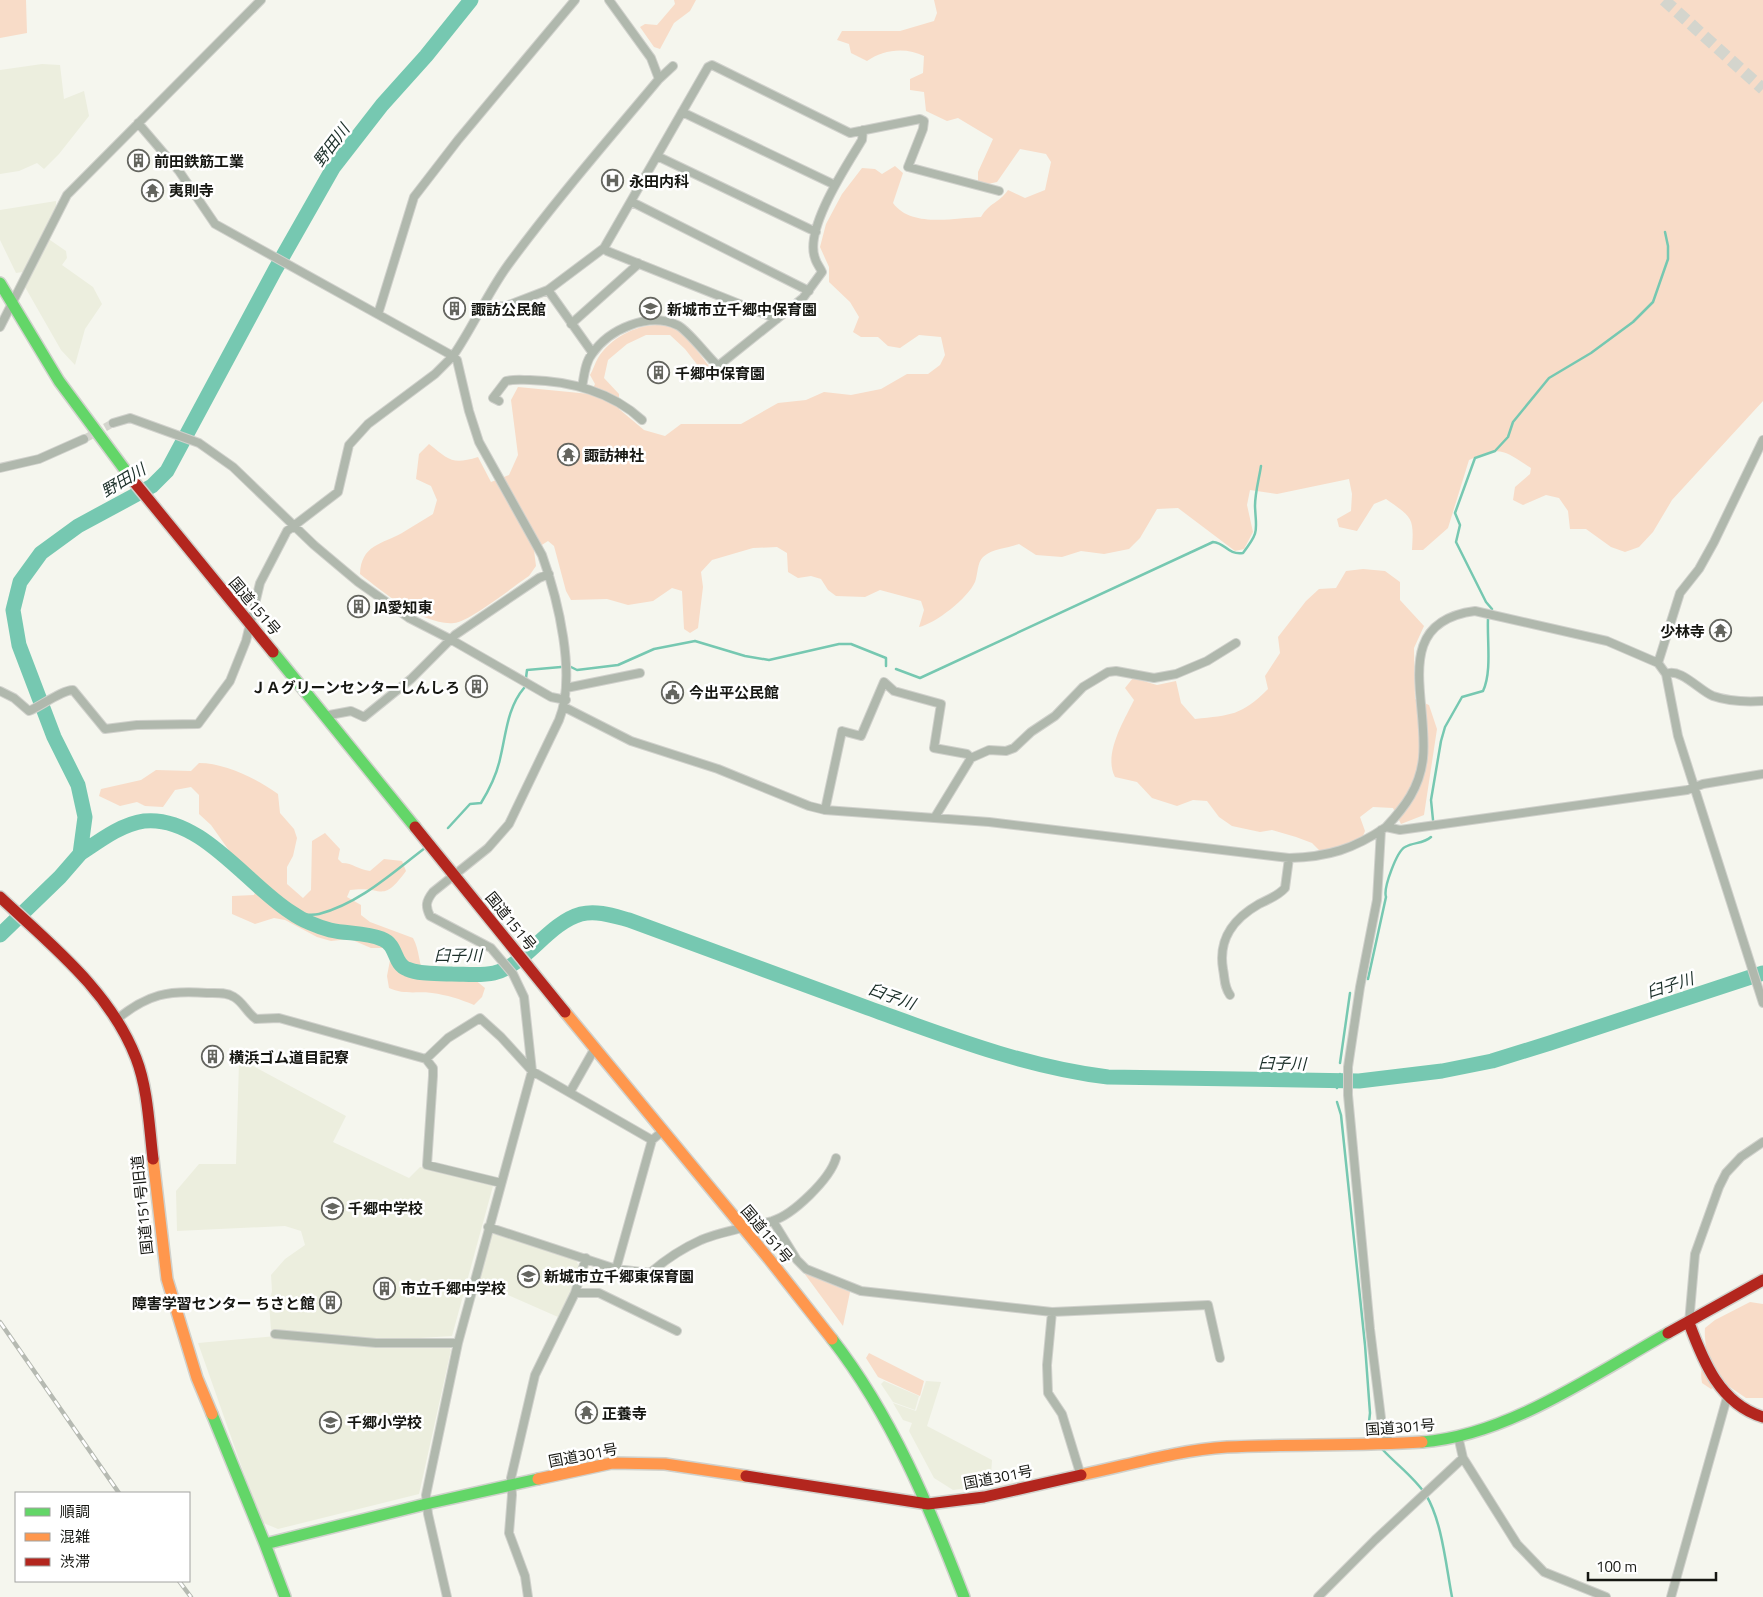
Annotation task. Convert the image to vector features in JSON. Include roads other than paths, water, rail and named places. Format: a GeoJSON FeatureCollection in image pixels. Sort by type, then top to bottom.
{"type":"FeatureCollection","features":[{"type":"Feature","properties":{"kind":"main road","name":"国道151号"},"geometry":{"type":"LineString","coordinates":[[0,283],[59,381],[131,478],[533,973],[769,1258],[859,1374],[908,1462],[928,1504],[964,1597]]}},
{"type":"Feature","properties":{"kind":"main road","name":"国道151号旧道"},"geometry":{"type":"LineString","coordinates":[[4,901],[85,978],[107,1003],[117,1019],[141,1073],[163,1261],[174,1308],[207,1405],[265,1544]]}},
{"type":"Feature","properties":{"kind":"main road","name":"国道301号"},"geometry":{"type":"LineString","coordinates":[[265,1544],[595,1465],[638,1462],[665,1464],[928,1504],[984,1497],[1186,1452],[1226,1447],[1383,1444],[1458,1436],[1524,1414],[1763,1280]]}},
{"type":"Feature","properties":{"kind":"main road"},"geometry":{"type":"LineString","coordinates":[[1689,1322],[1705,1364],[1728,1394],[1746,1410],[1763,1417]]}},
{"type":"Feature","properties":{"kind":"main road"},"geometry":{"type":"LineString","coordinates":[[265,1544],[285,1597]]}},
{"type":"Feature","properties":{"kind":"street"},"geometry":{"type":"LineString","coordinates":[[0,327],[67,195],[261,0]]}},
{"type":"Feature","properties":{"kind":"street"},"geometry":{"type":"LineString","coordinates":[[378,314],[414,197],[458,140],[575,0]]}},
{"type":"Feature","properties":{"kind":"street"},"geometry":{"type":"LineString","coordinates":[[609,0],[651,58],[658,78]]}},
{"type":"Feature","properties":{"kind":"street"},"geometry":{"type":"LineString","coordinates":[[481,307],[506,306],[548,290],[604,248],[708,67],[712,65],[850,133],[920,119],[924,121],[923,129],[908,167],[999,191]]}},
{"type":"Feature","properties":{"kind":"street"},"geometry":{"type":"LineString","coordinates":[[0,691],[14,698],[26,710],[32,710],[49,702],[66,690],[74,690],[105,729],[136,725],[198,724],[230,681],[246,641],[249,621],[260,583],[292,525],[338,492],[349,445],[368,424],[435,374],[453,356],[465,340],[481,307],[507,266],[658,78],[673,66]]}},
{"type":"Feature","properties":{"kind":"street"},"geometry":{"type":"LineString","coordinates":[[682,112],[835,185]]}},
{"type":"Feature","properties":{"kind":"street"},"geometry":{"type":"LineString","coordinates":[[138,123],[179,170],[215,224],[453,356],[457,360],[469,411],[479,442],[496,476],[542,554],[549,574],[561,632],[566,688],[565,703],[509,824],[488,848],[432,892],[427,900],[426,909],[430,916],[480,941],[499,955],[513,974],[524,997],[532,1071],[458,1344],[426,1495],[426,1504],[447,1597]]}},
{"type":"Feature","properties":{"kind":"street"},"geometry":{"type":"LineString","coordinates":[[582,387],[592,352],[613,334],[624,328],[658,320],[677,325],[718,366],[809,291],[822,272],[814,258],[816,232],[822,210],[862,140],[864,130]]}},
{"type":"Feature","properties":{"kind":"street"},"geometry":{"type":"LineString","coordinates":[[657,156],[816,232]]}},
{"type":"Feature","properties":{"kind":"street"},"geometry":{"type":"LineString","coordinates":[[632,202],[805,287],[809,291]]}},
{"type":"Feature","properties":{"kind":"street"},"geometry":{"type":"LineString","coordinates":[[604,248],[776,319]]}},
{"type":"Feature","properties":{"kind":"street"},"geometry":{"type":"LineString","coordinates":[[571,324],[638,263]]}},
{"type":"Feature","properties":{"kind":"street"},"geometry":{"type":"LineString","coordinates":[[548,290],[592,352]]}},
{"type":"Feature","properties":{"kind":"street"},"geometry":{"type":"LineString","coordinates":[[499,401],[493,398],[506,381],[554,382],[582,387],[622,404],[642,420]]}},
{"type":"Feature","properties":{"kind":"street"},"geometry":{"type":"LineString","coordinates":[[112,423],[130,418],[193,440],[233,466],[292,525],[365,587],[409,618],[565,703],[631,742],[718,769],[809,806],[825,810],[1077,831],[1289,858],[1329,854],[1363,843],[1383,828],[1404,807],[1413,793],[1423,758],[1419,664],[1422,646],[1428,633],[1440,621],[1454,613],[1475,611],[1606,640],[1658,663],[1666,674],[1678,736],[1763,1003]]}},
{"type":"Feature","properties":{"kind":"street"},"geometry":{"type":"LineString","coordinates":[[0,468],[39,459],[84,439]]}},
{"type":"Feature","properties":{"kind":"street"},"geometry":{"type":"LineString","coordinates":[[1658,663],[1680,593],[1699,569],[1714,542],[1763,440]]}},
{"type":"Feature","properties":{"kind":"street"},"geometry":{"type":"LineString","coordinates":[[324,716],[351,711],[364,717],[411,679],[450,639],[539,578],[549,574]]}},
{"type":"Feature","properties":{"kind":"street"},"geometry":{"type":"LineString","coordinates":[[935,818],[971,758],[989,750],[1006,751],[1014,748],[1031,732],[1055,716],[1083,687],[1108,672],[1154,678],[1176,674],[1207,661],[1236,643]]}},
{"type":"Feature","properties":{"kind":"street"},"geometry":{"type":"LineString","coordinates":[[1666,674],[1671,672],[1677,673],[1702,690],[1729,700],[1763,701]]}},
{"type":"Feature","properties":{"kind":"street"},"geometry":{"type":"LineString","coordinates":[[566,688],[640,673]]}},
{"type":"Feature","properties":{"kind":"street"},"geometry":{"type":"LineString","coordinates":[[825,810],[842,732],[860,736],[884,682],[894,691],[941,704],[934,748],[968,754],[971,758]]}},
{"type":"Feature","properties":{"kind":"street"},"geometry":{"type":"LineString","coordinates":[[1383,828],[1400,830],[1694,788],[1703,784],[1763,774]]}},
{"type":"Feature","properties":{"kind":"street"},"geometry":{"type":"LineString","coordinates":[[1383,828],[1377,900],[1360,987],[1348,1072],[1348,1092],[1370,1329],[1383,1444]]}},
{"type":"Feature","properties":{"kind":"street"},"geometry":{"type":"LineString","coordinates":[[1230,995],[1225,988],[1221,962],[1223,940],[1226,933],[1252,909],[1275,897],[1285,888],[1289,858]]}},
{"type":"Feature","properties":{"kind":"street"},"geometry":{"type":"LineString","coordinates":[[117,1019],[128,1010],[171,991],[222,994],[235,998],[256,1019],[279,1018],[426,1060],[433,1068],[427,1164],[501,1183]]}},
{"type":"Feature","properties":{"kind":"street"},"geometry":{"type":"LineString","coordinates":[[426,1060],[448,1038],[480,1018],[501,1037],[532,1071],[652,1140]]}},
{"type":"Feature","properties":{"kind":"street"},"geometry":{"type":"LineString","coordinates":[[570,1092],[595,1048]]}},
{"type":"Feature","properties":{"kind":"street"},"geometry":{"type":"LineString","coordinates":[[616,1268],[652,1140],[663,1131]]}},
{"type":"Feature","properties":{"kind":"street"},"geometry":{"type":"LineString","coordinates":[[1689,1322],[1695,1254],[1719,1187],[1726,1173],[1741,1157],[1763,1142]]}},
{"type":"Feature","properties":{"kind":"street"},"geometry":{"type":"LineString","coordinates":[[488,1228],[616,1268],[650,1273],[673,1253],[703,1239],[773,1221],[812,1194],[824,1180],[836,1158]]}},
{"type":"Feature","properties":{"kind":"street"},"geometry":{"type":"LineString","coordinates":[[773,1221],[797,1260],[806,1270],[861,1291],[1052,1312],[1208,1306],[1220,1358]]}},
{"type":"Feature","properties":{"kind":"street"},"geometry":{"type":"LineString","coordinates":[[528,1597],[526,1576],[509,1533],[512,1495],[510,1486],[535,1375],[574,1293],[586,1258]]}},
{"type":"Feature","properties":{"kind":"street"},"geometry":{"type":"LineString","coordinates":[[574,1293],[599,1293],[677,1331]]}},
{"type":"Feature","properties":{"kind":"street"},"geometry":{"type":"LineString","coordinates":[[1052,1312],[1047,1365],[1048,1393],[1062,1414],[1081,1476]]}},
{"type":"Feature","properties":{"kind":"street"},"geometry":{"type":"LineString","coordinates":[[276,1334],[376,1343],[458,1344]]}},
{"type":"Feature","properties":{"kind":"street"},"geometry":{"type":"LineString","coordinates":[[1671,1597],[1728,1394]]}},
{"type":"Feature","properties":{"kind":"street"},"geometry":{"type":"LineString","coordinates":[[1458,1436],[1463,1458],[1517,1544],[1544,1572],[1606,1597]]}},
{"type":"Feature","properties":{"kind":"street"},"geometry":{"type":"LineString","coordinates":[[1318,1597],[1420,1497],[1463,1458]]}},
{"type":"Feature","properties":{"kind":"waterway","name":"野田川"},"geometry":{"type":"LineString","coordinates":[[0,935],[60,877],[80,854],[85,817],[78,785],[54,737],[19,645],[13,610],[20,582],[41,553],[78,526],[152,486],[167,471],[275,270],[333,168],[382,105],[426,56],[471,0]]}},
{"type":"Feature","properties":{"kind":"waterway"},"geometry":{"type":"LineString","coordinates":[[1492,609],[1486,602],[1456,542],[1460,525],[1455,513],[1475,458],[1495,451],[1508,437],[1513,422],[1549,378],[1591,353],[1633,322],[1653,302],[1668,259],[1665,232]]}},
{"type":"Feature","properties":{"kind":"waterway"},"geometry":{"type":"LineString","coordinates":[[896,669],[920,678],[1213,542],[1221,544],[1230,551],[1243,553],[1256,531],[1255,501],[1261,466]]}},
{"type":"Feature","properties":{"kind":"waterway"},"geometry":{"type":"LineString","coordinates":[[1433,820],[1431,800],[1445,727],[1462,697],[1483,691],[1486,683],[1488,619]]}},
{"type":"Feature","properties":{"kind":"waterway"},"geometry":{"type":"LineString","coordinates":[[569,666],[577,670],[618,665],[654,649],[695,641],[745,656],[769,660],[839,644],[851,644],[886,658],[886,666]]}},
{"type":"Feature","properties":{"kind":"waterway"},"geometry":{"type":"LineString","coordinates":[[526,678],[527,670],[561,667]]}},
{"type":"Feature","properties":{"kind":"waterway"},"geometry":{"type":"LineString","coordinates":[[448,828],[470,804],[481,803],[487,793],[499,764],[514,704],[524,688]]}},
{"type":"Feature","properties":{"kind":"waterway","name":"臼子川"},"geometry":{"type":"LineString","coordinates":[[80,854],[110,834],[127,826],[144,821],[165,822],[185,829],[204,840],[275,901],[296,916],[330,930],[369,935],[382,939],[391,946],[403,967],[424,973],[478,975],[494,973],[516,962],[569,919],[587,913],[611,915],[986,1049],[1046,1066],[1108,1077],[1359,1081],[1442,1071],[1492,1061],[1763,973]]}},
{"type":"Feature","properties":{"kind":"waterway"},"geometry":{"type":"LineString","coordinates":[[1368,979],[1387,886],[1398,855],[1405,847],[1425,841],[1431,837]]}},
{"type":"Feature","properties":{"kind":"waterway"},"geometry":{"type":"LineString","coordinates":[[292,913],[319,914],[348,903],[388,877],[425,848]]}},
{"type":"Feature","properties":{"kind":"waterway"},"geometry":{"type":"LineString","coordinates":[[1340,1063],[1350,993]]}},
{"type":"Feature","properties":{"kind":"waterway","name":"臼子川"},"geometry":{"type":"LineString","coordinates":[[1337,1088],[1340,1074]]}},
{"type":"Feature","properties":{"kind":"waterway"},"geometry":{"type":"LineString","coordinates":[[1337,1102],[1341,1115],[1365,1345],[1370,1413],[1368,1431],[1374,1440]]}},
{"type":"Feature","properties":{"kind":"waterway"},"geometry":{"type":"LineString","coordinates":[[1383,1450],[1417,1483],[1426,1495],[1440,1531],[1452,1597]]}},
{"type":"Feature","properties":{"kind":"tunnel"},"geometry":{"type":"LineString","coordinates":[[1664,0],[1763,89]]}},
{"type":"Feature","properties":{"kind":"tunnel"},"geometry":{"type":"LineString","coordinates":[[84,439],[113,423]]}},
{"type":"Feature","properties":{"kind":"railway"},"geometry":{"type":"LineString","coordinates":[[0,1322],[118,1492]]}},
{"type":"Feature","properties":{"kind":"railway"},"geometry":{"type":"LineString","coordinates":[[180,1582],[191,1597]]}},
{"type":"Feature","properties":{"kind":"place","name":"前田鉄筋工業"},"geometry":{"type":"Point","coordinates":[138,161]}},
{"type":"Feature","properties":{"kind":"place","name":"永田内科"},"geometry":{"type":"Point","coordinates":[613,181]}},
{"type":"Feature","properties":{"kind":"place","name":"夷則寺"},"geometry":{"type":"Point","coordinates":[153,190]}},
{"type":"Feature","properties":{"kind":"place","name":"諏訪公民館"},"geometry":{"type":"Point","coordinates":[455,309]}},
{"type":"Feature","properties":{"kind":"place","name":"新城市立千郷中保育園"},"geometry":{"type":"Point","coordinates":[651,309]}},
{"type":"Feature","properties":{"kind":"place","name":"千郷中保育園"},"geometry":{"type":"Point","coordinates":[659,373]}},
{"type":"Feature","properties":{"kind":"place","name":"諏訪神社"},"geometry":{"type":"Point","coordinates":[568,455]}},
{"type":"Feature","properties":{"kind":"place","name":"JA愛知東"},"geometry":{"type":"Point","coordinates":[358,607]}},
{"type":"Feature","properties":{"kind":"place","name":"少林寺"},"geometry":{"type":"Point","coordinates":[1721,631]}},
{"type":"Feature","properties":{"kind":"place","name":"ＪＡグリーンセンターしんしろ"},"geometry":{"type":"Point","coordinates":[476,687]}},
{"type":"Feature","properties":{"kind":"place","name":"今出平公民館"},"geometry":{"type":"Point","coordinates":[673,692]}},
{"type":"Feature","properties":{"kind":"place","name":"横浜ゴム道目記寮"},"geometry":{"type":"Point","coordinates":[213,1057]}},
{"type":"Feature","properties":{"kind":"place","name":"千郷中学校"},"geometry":{"type":"Point","coordinates":[332,1208]}},
{"type":"Feature","properties":{"kind":"place","name":"新城市立千郷東保育園"},"geometry":{"type":"Point","coordinates":[528,1276]}},
{"type":"Feature","properties":{"kind":"place","name":"市立千郷中学校"},"geometry":{"type":"Point","coordinates":[385,1288]}},
{"type":"Feature","properties":{"kind":"place","name":"障害学習センター ちさと館"},"geometry":{"type":"Point","coordinates":[331,1303]}},
{"type":"Feature","properties":{"kind":"place","name":"正養寺"},"geometry":{"type":"Point","coordinates":[586,1413]}},
{"type":"Feature","properties":{"kind":"place","name":"千郷小学校"},"geometry":{"type":"Point","coordinates":[331,1422]}}]}
